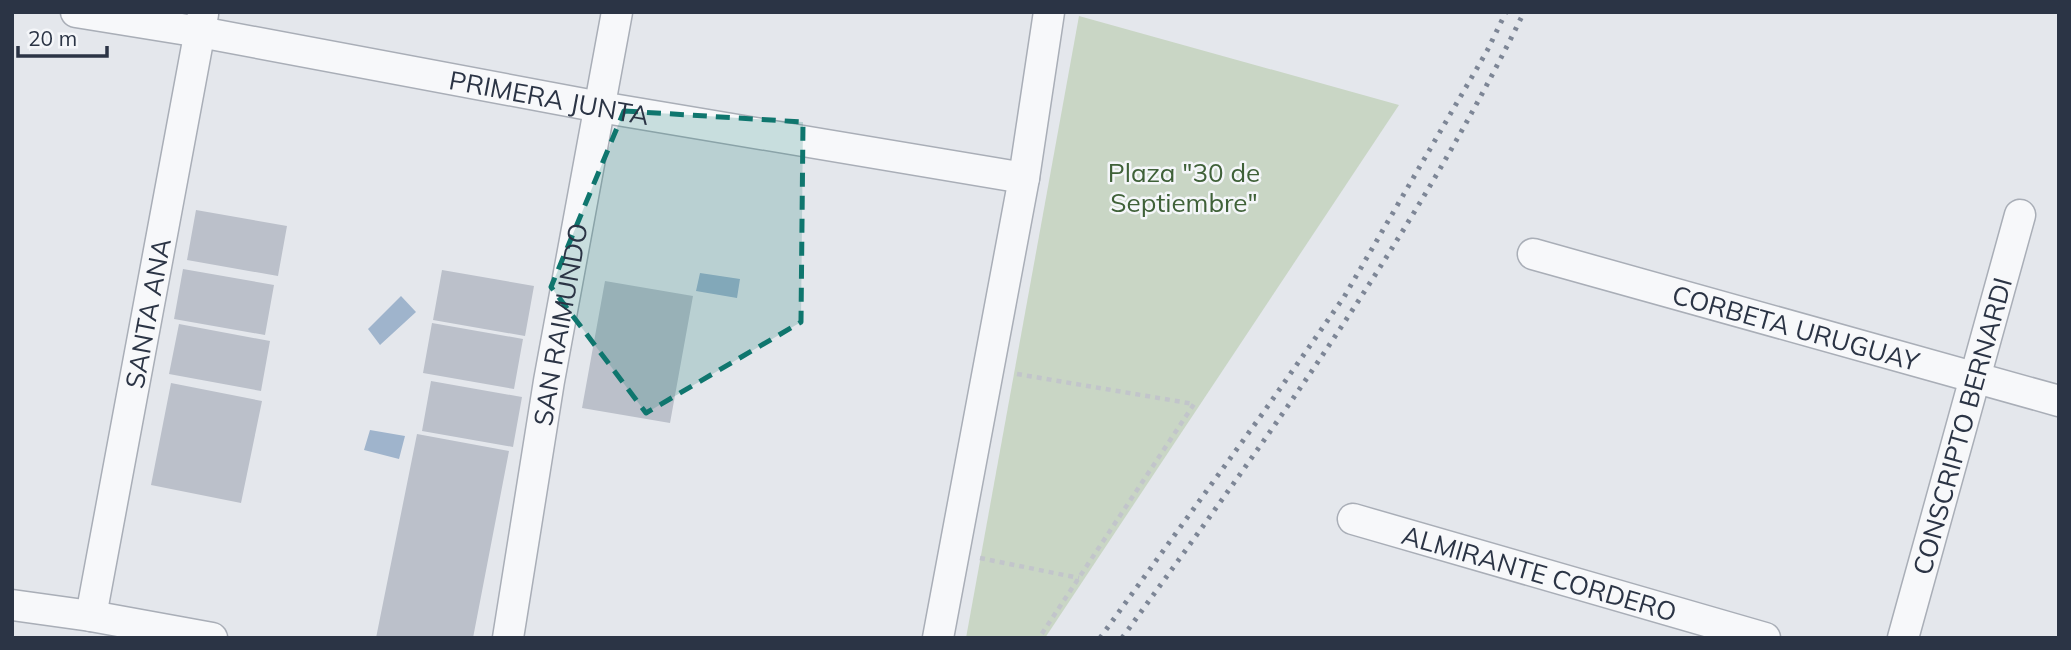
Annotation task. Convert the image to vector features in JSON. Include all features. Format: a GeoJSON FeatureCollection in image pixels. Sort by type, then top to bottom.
{"type":"FeatureCollection","features":[{"type":"Feature","properties":{"kind":"street","name":"PRIMERA JUNTA"},"geometry":{"type":"LineString","coordinates":[[76,12],[202,22],[600,107],[1024,178]]}},
{"type":"Feature","properties":{"kind":"street","name":"SAN RAIMUNDO"},"geometry":{"type":"LineString","coordinates":[[508,638],[549,381],[617,12]]}},
{"type":"Feature","properties":{"kind":"street"},"geometry":{"type":"LineString","coordinates":[[938,638],[1024,178],[1049,12]]}},
{"type":"Feature","properties":{"kind":"street","name":"SANTA ANA"},"geometry":{"type":"LineString","coordinates":[[91,616],[202,22]]}},
{"type":"Feature","properties":{"kind":"street","name":"CONSCRIPTO BERNARDI"},"geometry":{"type":"LineString","coordinates":[[1903,638],[2020,215]]}},
{"type":"Feature","properties":{"kind":"street","name":"CORBETA URUGUAY"},"geometry":{"type":"LineString","coordinates":[[1533,254],[2059,401]]}},
{"type":"Feature","properties":{"kind":"street","name":"ALMIRANTE CORDERO"},"geometry":{"type":"LineString","coordinates":[[1353,519],[1765,638]]}},
{"type":"Feature","properties":{"kind":"street"},"geometry":{"type":"LineString","coordinates":[[12,605],[212,638]]}},
{"type":"Feature","properties":{"kind":"path"},"geometry":{"type":"LineString","coordinates":[[988,369],[1194,404],[1039,638]]}},
{"type":"Feature","properties":{"kind":"path"},"geometry":{"type":"LineString","coordinates":[[954,553],[1079,578]]}},
{"type":"Feature","properties":{"kind":"highlighted area"},"geometry":{"type":"Polygon","coordinates":[[[624,111],[803,122],[801,322],[646,413],[551,287],[624,111]]]}},
{"type":"Feature","properties":{"kind":"green space","name":"Plaza \"30 de Septiembre\""},"geometry":{"type":"Polygon","coordinates":[[[1079,16],[1399,105],[1045,638],[966,638],[1079,16]]]}},
{"type":"Feature","properties":{"kind":"water"},"geometry":{"type":"Polygon","coordinates":[[[700,273],[740,279],[737,298],[696,291],[700,273]]]}},
{"type":"Feature","properties":{"kind":"water"},"geometry":{"type":"Polygon","coordinates":[[[401,296],[416,312],[380,345],[368,329],[401,296]]]}},
{"type":"Feature","properties":{"kind":"water"},"geometry":{"type":"Polygon","coordinates":[[[370,430],[405,436],[399,459],[364,450],[370,430]]]}},
{"type":"Feature","properties":{"kind":"building"},"geometry":{"type":"Polygon","coordinates":[[[196,210],[287,226],[278,276],[187,260],[196,210]]]}},
{"type":"Feature","properties":{"kind":"building"},"geometry":{"type":"Polygon","coordinates":[[[183,269],[274,285],[265,335],[174,319],[183,269]]]}},
{"type":"Feature","properties":{"kind":"building"},"geometry":{"type":"Polygon","coordinates":[[[442,270],[534,286],[525,336],[433,320],[442,270]]]}},
{"type":"Feature","properties":{"kind":"building"},"geometry":{"type":"Polygon","coordinates":[[[605,281],[693,296],[670,423],[582,408],[605,281]]]}},
{"type":"Feature","properties":{"kind":"building"},"geometry":{"type":"Polygon","coordinates":[[[432,323],[523,339],[514,389],[423,373],[432,323]]]}},
{"type":"Feature","properties":{"kind":"building"},"geometry":{"type":"Polygon","coordinates":[[[179,324],[270,341],[261,391],[169,374],[179,324]]]}},
{"type":"Feature","properties":{"kind":"building"},"geometry":{"type":"Polygon","coordinates":[[[431,381],[522,397],[513,447],[422,431],[431,381]]]}},
{"type":"Feature","properties":{"kind":"building"},"geometry":{"type":"Polygon","coordinates":[[[171,383],[262,401],[241,503],[151,485],[171,383]]]}},
{"type":"Feature","properties":{"kind":"building"},"geometry":{"type":"Polygon","coordinates":[[[417,434],[509,451],[473,638],[376,638],[417,434]]]}},
{"type":"Feature","properties":{"kind":"railway"},"geometry":{"type":"LineString","coordinates":[[1100,638],[1344,297],[1487,51],[1506,12]]}},
{"type":"Feature","properties":{"kind":"railway"},"geometry":{"type":"LineString","coordinates":[[1122,638],[1337,334],[1436,176],[1524,12]]}}]}
